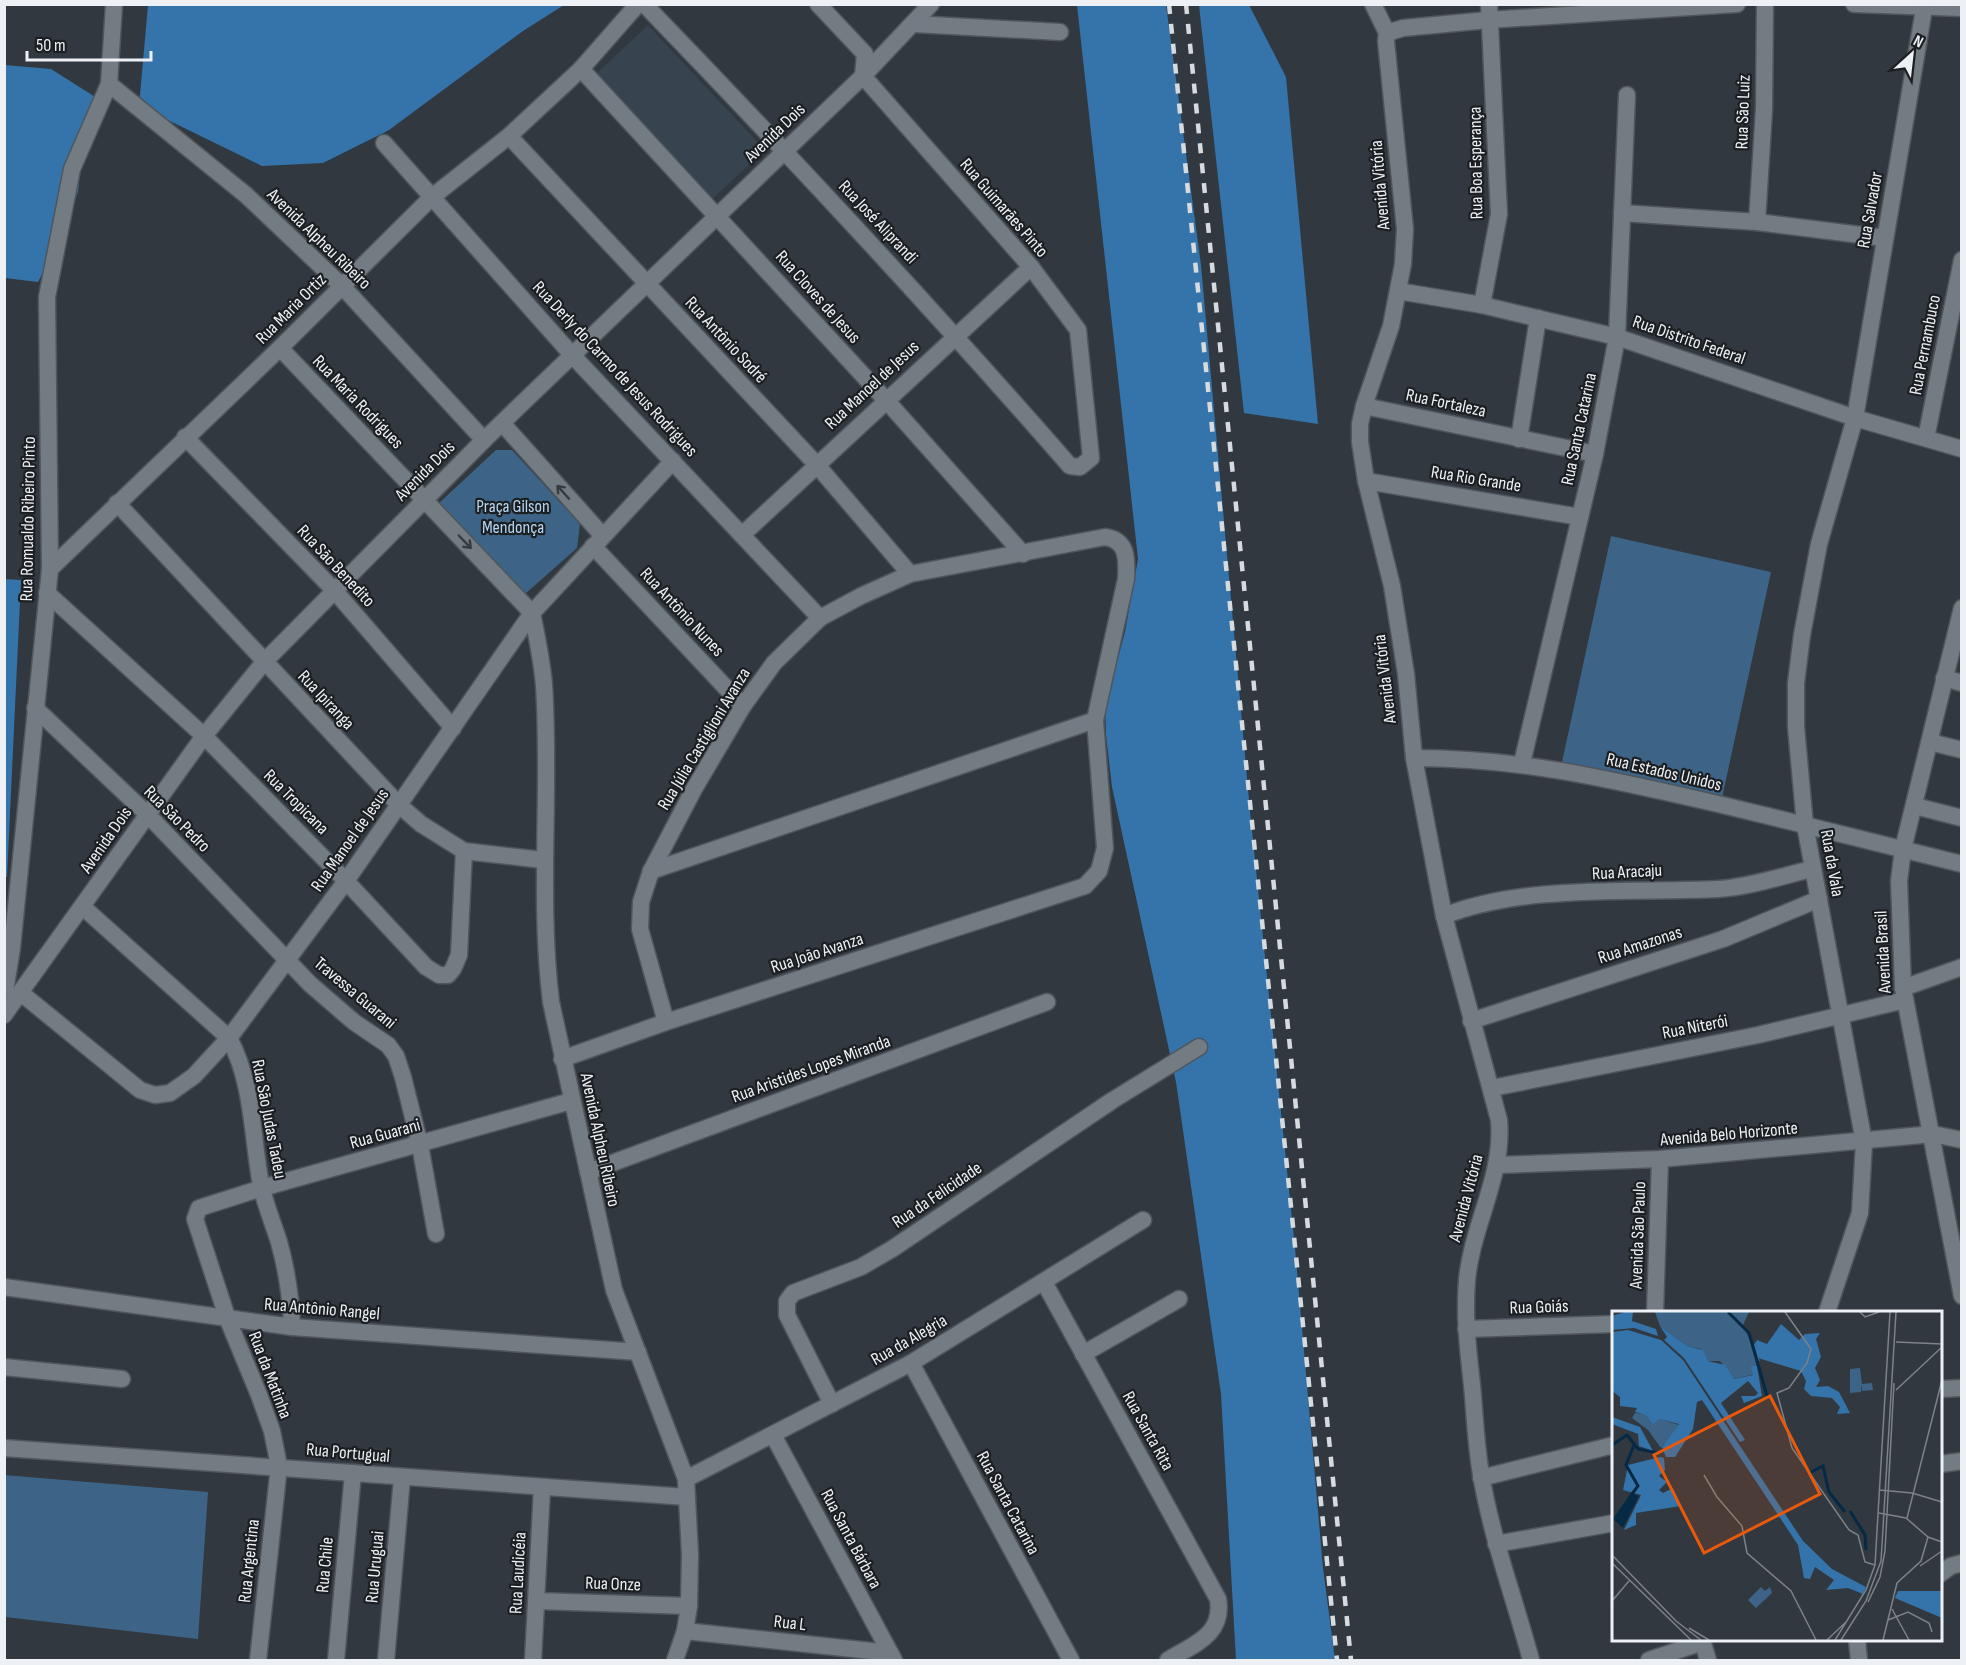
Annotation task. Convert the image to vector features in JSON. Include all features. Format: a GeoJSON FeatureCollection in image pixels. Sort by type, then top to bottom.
{"type":"FeatureCollection","features":[{"type":"Feature","properties":{"kind":"street","name":"Rua Romualdo Ribeiro Pinto"},"geometry":{"type":"LineString","coordinates":[[4,998],[12,948],[50,569],[47,297],[72,169],[109,84],[114,4]]}},
{"type":"Feature","properties":{"kind":"street","name":"Rua Maria Ortiz"},"geometry":{"type":"LineString","coordinates":[[50,569],[280,348],[432,197],[509,136],[581,69],[638,4]]}},
{"type":"Feature","properties":{"kind":"street","name":"Rua José Aliprandi"},"geometry":{"type":"LineString","coordinates":[[644,4],[785,150],[955,334],[1070,466],[1080,467]]}},
{"type":"Feature","properties":{"kind":"street"},"geometry":{"type":"LineString","coordinates":[[818,4],[865,54],[863,76]]}},
{"type":"Feature","properties":{"kind":"street","name":"Avenida Dois"},"geometry":{"type":"LineString","coordinates":[[4,1016],[84,908],[204,736],[264,662],[484,440],[863,76],[931,4]]}},
{"type":"Feature","properties":{"kind":"street"},"geometry":{"type":"LineString","coordinates":[[1373,4],[1387,33],[1488,12],[1737,4]]}},
{"type":"Feature","properties":{"kind":"street","name":"Rua São Luiz"},"geometry":{"type":"LineString","coordinates":[[1757,222],[1764,109],[1765,4]]}},
{"type":"Feature","properties":{"kind":"street"},"geometry":{"type":"LineString","coordinates":[[1854,4],[1924,9],[1962,8]]}},
{"type":"Feature","properties":{"kind":"street","name":"Rua Salvador"},"geometry":{"type":"LineString","coordinates":[[1855,418],[1924,9]]}},
{"type":"Feature","properties":{"kind":"street","name":"Rua Boa Esperança"},"geometry":{"type":"LineString","coordinates":[[1482,305],[1498,214],[1488,12]]}},
{"type":"Feature","properties":{"kind":"street"},"geometry":{"type":"LineString","coordinates":[[914,24],[1060,32]]}},
{"type":"Feature","properties":{"kind":"street","name":"Avenida Vitória"},"geometry":{"type":"LineString","coordinates":[[1387,33],[1405,229],[1403,264],[1391,326],[1364,406],[1360,433],[1366,481],[1392,586],[1406,674],[1413,758],[1444,916],[1471,1021],[1492,1088],[1501,1140],[1498,1165],[1473,1241],[1467,1280],[1466,1329],[1481,1478],[1496,1544],[1531,1660]]}},
{"type":"Feature","properties":{"kind":"street","name":"Rua Cloves de Jesus"},"geometry":{"type":"LineString","coordinates":[[581,69],[885,399],[1023,554]]}},
{"type":"Feature","properties":{"kind":"street","name":"Rua Guimarães Pinto"},"geometry":{"type":"LineString","coordinates":[[863,76],[1031,267],[1078,330],[1091,458],[1080,467]]}},
{"type":"Feature","properties":{"kind":"street","name":"Avenida Alpheu Ribeiro"},"geometry":{"type":"LineString","coordinates":[[109,84],[246,195],[342,286],[484,440]]}},
{"type":"Feature","properties":{"kind":"street","name":"Rua Santa Catarina"},"geometry":{"type":"LineString","coordinates":[[1522,764],[1580,517],[1617,337],[1627,95]]}},
{"type":"Feature","properties":{"kind":"street","name":"Rua Antônio Sodré"},"geometry":{"type":"LineString","coordinates":[[509,136],[816,464],[910,574]]}},
{"type":"Feature","properties":{"kind":"street","name":"Rua Derly do Carmo de Jesus Rodrigues"},"geometry":{"type":"LineString","coordinates":[[384,143],[573,356],[820,618]]}},
{"type":"Feature","properties":{"kind":"street"},"geometry":{"type":"LineString","coordinates":[[1622,213],[1757,222],[1885,238]]}},
{"type":"Feature","properties":{"kind":"street","name":"Rua Pernambuco"},"geometry":{"type":"LineString","coordinates":[[1926,438],[1962,260]]}},
{"type":"Feature","properties":{"kind":"street","name":"Rua Manoel de Jesus"},"geometry":{"type":"LineString","coordinates":[[743,534],[955,334],[1031,267]]}},
{"type":"Feature","properties":{"kind":"street","name":"Rua Distrito Federal"},"geometry":{"type":"LineString","coordinates":[[1398,291],[1482,305],[1617,337],[1855,418],[1962,449]]}},
{"type":"Feature","properties":{"kind":"street"},"geometry":{"type":"LineString","coordinates":[[1519,439],[1538,318]]}},
{"type":"Feature","properties":{"kind":"street","name":"Rua Maria Rodrigues"},"geometry":{"type":"LineString","coordinates":[[280,348],[532,613]]}},
{"type":"Feature","properties":{"kind":"street","name":"Rua Fortaleza"},"geometry":{"type":"LineString","coordinates":[[1364,406],[1594,454]]}},
{"type":"Feature","properties":{"kind":"street","name":"Rua da Vala"},"geometry":{"type":"LineString","coordinates":[[1827,1311],[1860,1213],[1864,1142],[1805,825],[1796,727],[1796,683],[1820,544],[1855,418]]}},
{"type":"Feature","properties":{"kind":"street"},"geometry":{"type":"LineString","coordinates":[[502,423],[597,541]]}},
{"type":"Feature","properties":{"kind":"street","name":"Rua São Benedito"},"geometry":{"type":"LineString","coordinates":[[185,437],[334,590],[453,728]]}},
{"type":"Feature","properties":{"kind":"street","name":"Rua Manoel de Jesus"},"geometry":{"type":"LineString","coordinates":[[21,993],[140,1090],[155,1095],[170,1093],[194,1076],[229,1038],[346,881],[532,613],[673,461]]}},
{"type":"Feature","properties":{"kind":"street","name":"Rua Rio Grande"},"geometry":{"type":"LineString","coordinates":[[1366,481],[1580,517]]}},
{"type":"Feature","properties":{"kind":"street","name":"Rua Ipiranga"},"geometry":{"type":"LineString","coordinates":[[117,503],[399,805],[421,824],[464,851],[497,857],[543,860]]}},
{"type":"Feature","properties":{"kind":"street","name":"Rua Júlia Castiglioni Avanza"},"geometry":{"type":"LineString","coordinates":[[666,1022],[640,929],[641,902],[651,871],[743,706],[774,663],[820,618],[910,574],[1105,537],[1119,541],[1124,548],[1127,562],[1114,640],[1095,720]]}},
{"type":"Feature","properties":{"kind":"street","name":"Rua Antônio Nunes"},"geometry":{"type":"LineString","coordinates":[[597,541],[743,706]]}},
{"type":"Feature","properties":{"kind":"street","name":"Rua Tropicana"},"geometry":{"type":"LineString","coordinates":[[47,593],[204,736],[346,881],[426,968],[439,975],[448,975],[459,955],[464,851]]}},
{"type":"Feature","properties":{"kind":"street","name":"Avenida Brasil"},"geometry":{"type":"LineString","coordinates":[[1962,608],[1903,849],[1899,881],[1904,994],[1962,1296]]}},
{"type":"Feature","properties":{"kind":"street","name":"Avenida Alpheu Ribeiro"},"geometry":{"type":"LineString","coordinates":[[532,613],[544,682],[546,725],[543,860],[546,962],[562,1059],[614,1290],[686,1479],[689,1606],[685,1631],[675,1660]]}},
{"type":"Feature","properties":{"kind":"street"},"geometry":{"type":"LineString","coordinates":[[1944,678],[1962,682]]}},
{"type":"Feature","properties":{"kind":"street","name":"Rua São Pedro"},"geometry":{"type":"LineString","coordinates":[[35,708],[147,815],[287,960]]}},
{"type":"Feature","properties":{"kind":"street"},"geometry":{"type":"LineString","coordinates":[[651,871],[1095,720]]}},
{"type":"Feature","properties":{"kind":"street","name":"Rua João Avanza"},"geometry":{"type":"LineString","coordinates":[[562,1059],[666,1022],[1085,886],[1099,871],[1105,848],[1095,720]]}},
{"type":"Feature","properties":{"kind":"street"},"geometry":{"type":"LineString","coordinates":[[1930,742],[1962,750]]}},
{"type":"Feature","properties":{"kind":"street","name":"Rua Estados Unidos"},"geometry":{"type":"LineString","coordinates":[[1413,758],[1471,758],[1616,780],[1962,864]]}},
{"type":"Feature","properties":{"kind":"street"},"geometry":{"type":"LineString","coordinates":[[1915,806],[1962,818]]}},
{"type":"Feature","properties":{"kind":"street","name":"Rua Aracaju"},"geometry":{"type":"LineString","coordinates":[[1444,916],[1484,903],[1510,898],[1601,892],[1720,889],[1812,869]]}},
{"type":"Feature","properties":{"kind":"street","name":"Rua Amazonas"},"geometry":{"type":"LineString","coordinates":[[1471,1021],[1723,939],[1819,899]]}},
{"type":"Feature","properties":{"kind":"street","name":"Rua São Judas Tadeu"},"geometry":{"type":"LineString","coordinates":[[84,908],[229,1038],[240,1062],[262,1188],[286,1267],[291,1292],[292,1327]]}},
{"type":"Feature","properties":{"kind":"street","name":"Travessa Guarani"},"geometry":{"type":"LineString","coordinates":[[287,960],[334,1006],[388,1046],[396,1056],[420,1145],[436,1234]]}},
{"type":"Feature","properties":{"kind":"street","name":"Rua Niterói"},"geometry":{"type":"LineString","coordinates":[[1492,1088],[1758,1035],[1839,1015],[1904,994],[1962,967]]}},
{"type":"Feature","properties":{"kind":"street","name":"Rua Aristides Lopes Miranda"},"geometry":{"type":"LineString","coordinates":[[588,1172],[1047,1002]]}},
{"type":"Feature","properties":{"kind":"street","name":"Rua da Felicidade"},"geometry":{"type":"LineString","coordinates":[[832,1404],[787,1315],[787,1301],[793,1293],[861,1267],[892,1249],[1113,1100],[1199,1047]]}},
{"type":"Feature","properties":{"kind":"street","name":"Rua Guarani"},"geometry":{"type":"LineString","coordinates":[[210,1205],[262,1188],[571,1101]]}},
{"type":"Feature","properties":{"kind":"street","name":"Avenida Belo Horizonte"},"geometry":{"type":"LineString","coordinates":[[1498,1165],[1660,1159],[1932,1134],[1962,1140]]}},
{"type":"Feature","properties":{"kind":"street","name":"Avenida São Paulo"},"geometry":{"type":"LineString","coordinates":[[1655,1311],[1660,1159]]}},
{"type":"Feature","properties":{"kind":"street","name":"Rua da Matinha"},"geometry":{"type":"LineString","coordinates":[[210,1205],[199,1208],[195,1219],[228,1320],[260,1395],[279,1466]]}},
{"type":"Feature","properties":{"kind":"street","name":"Rua da Alegria"},"geometry":{"type":"LineString","coordinates":[[686,1479],[911,1363],[1143,1220]]}},
{"type":"Feature","properties":{"kind":"street","name":"Rua Santa Rita"},"geometry":{"type":"LineString","coordinates":[[1044,1282],[1218,1599],[1221,1613],[1216,1625],[1208,1635],[1168,1660]]}},
{"type":"Feature","properties":{"kind":"street","name":"Rua Antônio Rangel"},"geometry":{"type":"LineString","coordinates":[[4,1287],[228,1320],[292,1327],[638,1352]]}},
{"type":"Feature","properties":{"kind":"street"},"geometry":{"type":"LineString","coordinates":[[1083,1354],[1179,1299]]}},
{"type":"Feature","properties":{"kind":"street","name":"Rua Goiás"},"geometry":{"type":"LineString","coordinates":[[1466,1329],[1612,1324]]}},
{"type":"Feature","properties":{"kind":"street","name":"Rua Santa Catarina"},"geometry":{"type":"LineString","coordinates":[[911,1363],[1071,1660]]}},
{"type":"Feature","properties":{"kind":"street"},"geometry":{"type":"LineString","coordinates":[[4,1367],[122,1379]]}},
{"type":"Feature","properties":{"kind":"street"},"geometry":{"type":"LineString","coordinates":[[1942,1389],[1962,1388]]}},
{"type":"Feature","properties":{"kind":"street","name":"Rua Santa Bárbara"},"geometry":{"type":"LineString","coordinates":[[773,1435],[892,1657]]}},
{"type":"Feature","properties":{"kind":"street"},"geometry":{"type":"LineString","coordinates":[[1481,1478],[1612,1445]]}},
{"type":"Feature","properties":{"kind":"street","name":"Rua Portugual"},"geometry":{"type":"LineString","coordinates":[[4,1448],[687,1497]]}},
{"type":"Feature","properties":{"kind":"street"},"geometry":{"type":"LineString","coordinates":[[1942,1464],[1962,1461]]}},
{"type":"Feature","properties":{"kind":"street","name":"Rua Argentina"},"geometry":{"type":"LineString","coordinates":[[258,1660],[279,1466]]}},
{"type":"Feature","properties":{"kind":"street","name":"Rua Chile"},"geometry":{"type":"LineString","coordinates":[[336,1660],[354,1473]]}},
{"type":"Feature","properties":{"kind":"street","name":"Rua Uruguai"},"geometry":{"type":"LineString","coordinates":[[386,1660],[402,1478]]}},
{"type":"Feature","properties":{"kind":"street","name":"Rua Laudicéia"},"geometry":{"type":"LineString","coordinates":[[533,1660],[542,1488]]}},
{"type":"Feature","properties":{"kind":"street"},"geometry":{"type":"LineString","coordinates":[[1496,1544],[1612,1522]]}},
{"type":"Feature","properties":{"kind":"street"},"geometry":{"type":"LineString","coordinates":[[1942,1573],[1951,1566],[1962,1563]]}},
{"type":"Feature","properties":{"kind":"street","name":"Rua Onze"},"geometry":{"type":"LineString","coordinates":[[537,1601],[689,1606]]}},
{"type":"Feature","properties":{"kind":"street","name":"Rua L"},"geometry":{"type":"LineString","coordinates":[[685,1631],[892,1657]]}},
{"type":"Feature","properties":{"kind":"street"},"geometry":{"type":"LineString","coordinates":[[1649,1660],[1702,1641],[1708,1660]]}},
{"type":"Feature","properties":{"kind":"street"},"geometry":{"type":"LineString","coordinates":[[1857,1641],[1859,1660]]}},
{"type":"Feature","properties":{"kind":"shaded area"},"geometry":{"type":"Polygon","coordinates":[[[148,5],[564,5],[523,31],[389,130],[323,163],[262,166],[139,106],[148,5]]]}},
{"type":"Feature","properties":{"kind":"shaded area"},"geometry":{"type":"Polygon","coordinates":[[[1077,5],[1166,5],[1201,265],[1250,811],[1295,1248],[1323,1568],[1335,1660],[1236,1660],[1221,1394],[1176,1082],[1112,787],[1106,735],[1105,706],[1125,632],[1138,559],[1077,5]]]}},
{"type":"Feature","properties":{"kind":"shaded area"},"geometry":{"type":"Polygon","coordinates":[[[1199,5],[1249,5],[1286,77],[1318,424],[1244,413],[1199,5]]]}},
{"type":"Feature","properties":{"kind":"shaded area"},"geometry":{"type":"Polygon","coordinates":[[[648,25],[765,150],[711,200],[595,75],[648,25]]]}},
{"type":"Feature","properties":{"kind":"shaded area"},"geometry":{"type":"Polygon","coordinates":[[[5,65],[51,69],[108,105],[82,154],[78,192],[54,252],[38,282],[5,278],[5,65]]]}},
{"type":"Feature","properties":{"kind":"shaded area"},"geometry":{"type":"Polygon","coordinates":[[[5,579],[21,580],[7,877],[4,876],[5,579]]]}},
{"type":"Feature","properties":{"kind":"green space","name":"Praça Gilson Mendonça"},"geometry":{"type":"Polygon","coordinates":[[[496,450],[512,450],[580,524],[577,548],[525,594],[438,504],[496,450]]]}},
{"type":"Feature","properties":{"kind":"green space"},"geometry":{"type":"Polygon","coordinates":[[[1611,536],[1771,572],[1722,798],[1562,762],[1611,536]]]}},
{"type":"Feature","properties":{"kind":"green space"},"geometry":{"type":"Polygon","coordinates":[[[4,1475],[208,1492],[198,1639],[5,1617],[4,1475]]]}},
{"type":"Feature","properties":{"kind":"railway"},"geometry":{"type":"LineString","coordinates":[[1169,4],[1337,1660]]}},
{"type":"Feature","properties":{"kind":"railway"},"geometry":{"type":"LineString","coordinates":[[1186,4],[1351,1660]]}}]}
